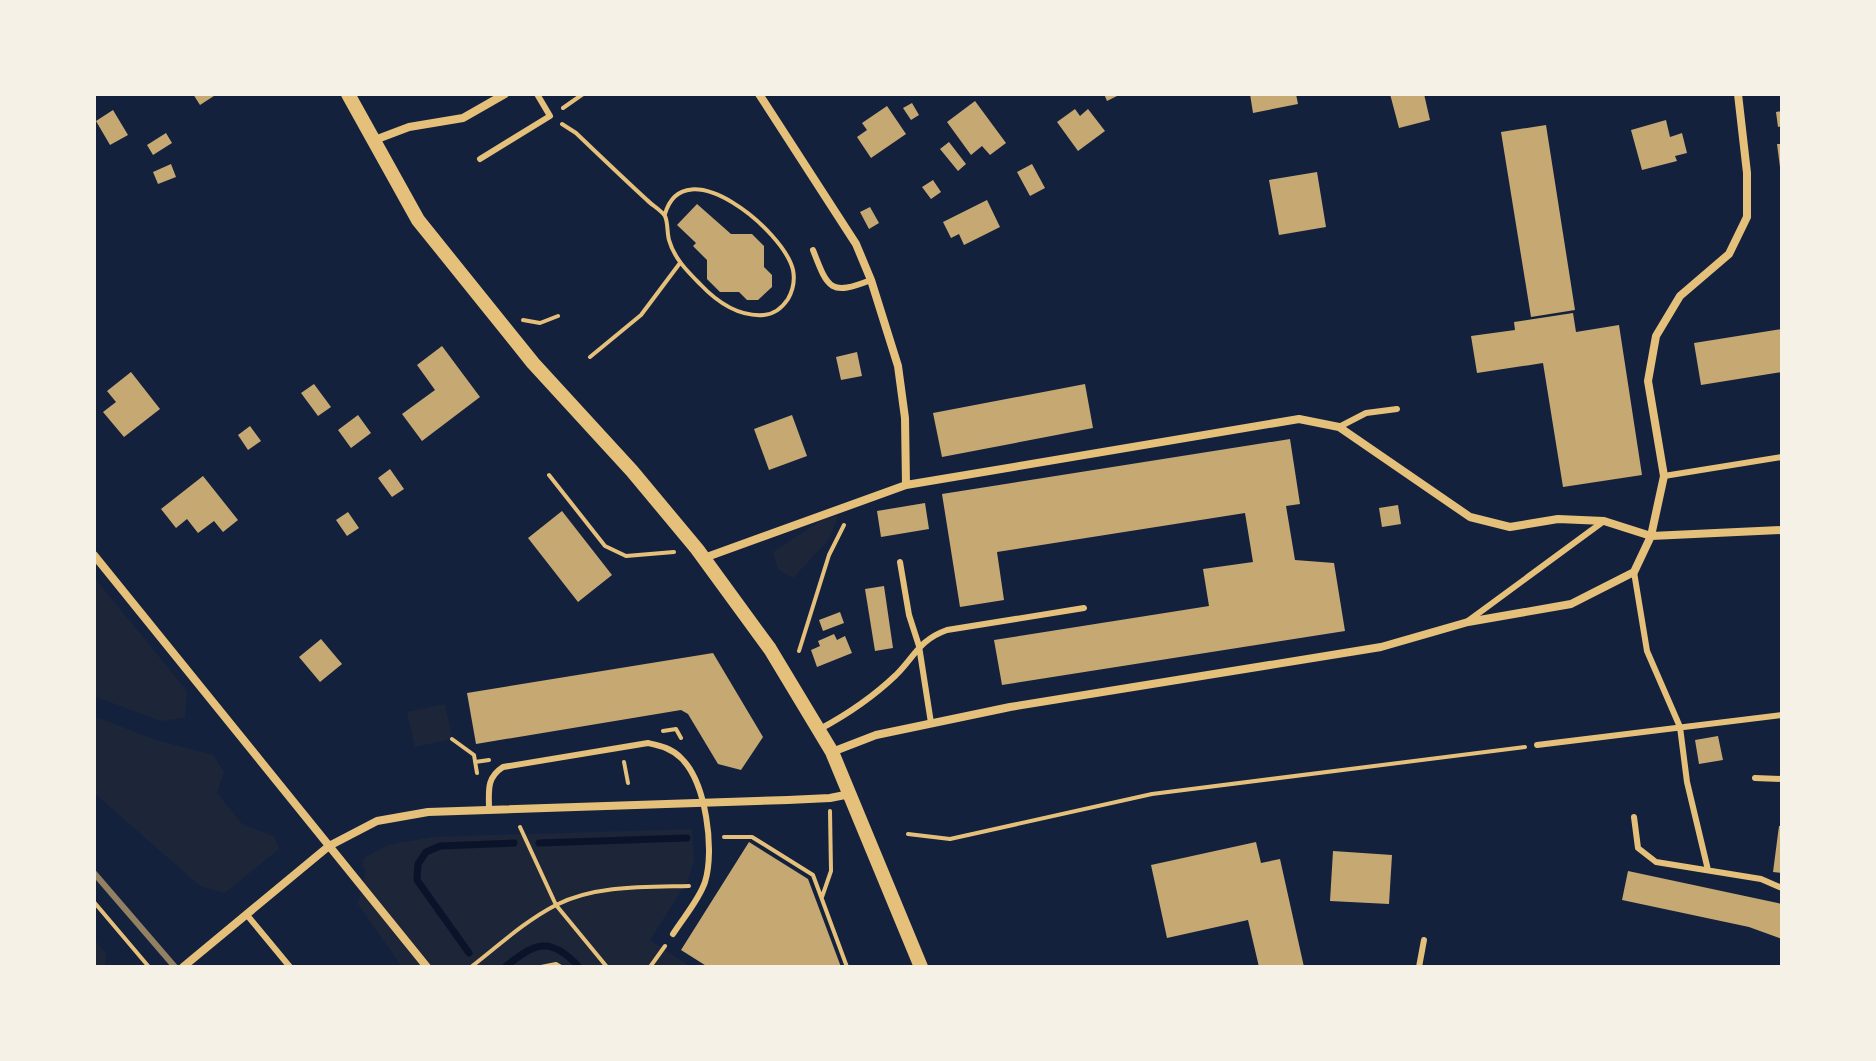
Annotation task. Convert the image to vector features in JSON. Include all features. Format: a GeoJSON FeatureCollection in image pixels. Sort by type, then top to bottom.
{"type":"FeatureCollection","features":[{"type":"Feature","properties":{"kind":"street"},"geometry":{"type":"LineString","coordinates":[[348,94],[418,220],[533,363],[632,471],[700,554],[770,649],[832,752],[921,967]]}},
{"type":"Feature","properties":{"kind":"street"},"geometry":{"type":"LineString","coordinates":[[372,141],[409,127],[463,118],[505,94]]}},
{"type":"Feature","properties":{"kind":"street"},"geometry":{"type":"LineString","coordinates":[[759,94],[856,244],[871,280],[898,366],[905,418],[906,485]]}},
{"type":"Feature","properties":{"kind":"street"},"geometry":{"type":"LineString","coordinates":[[832,752],[876,735],[1010,707],[1381,647],[1468,622],[1571,604],[1634,572],[1651,536],[1664,476],[1648,381],[1656,336],[1680,296],[1729,254],[1747,217],[1747,173],[1738,94]]}},
{"type":"Feature","properties":{"kind":"street"},"geometry":{"type":"LineString","coordinates":[[700,554],[906,485],[1299,419],[1339,427],[1470,517],[1510,527],[1558,519],[1604,521],[1651,536],[1782,530]]}},
{"type":"Feature","properties":{"kind":"street"},"geometry":{"type":"LineString","coordinates":[[94,555],[427,967]]}},
{"type":"Feature","properties":{"kind":"street"},"geometry":{"type":"LineString","coordinates":[[183,967],[329,846],[377,821],[428,812],[830,798],[850,794]]}},
{"type":"Feature","properties":{"kind":"lane"},"geometry":{"type":"LineString","coordinates":[[480,159],[550,116],[537,94]]}},
{"type":"Feature","properties":{"kind":"lane"},"geometry":{"type":"LineString","coordinates":[[813,250],[825,279],[834,288],[846,290],[871,280]]}},
{"type":"Feature","properties":{"kind":"lane"},"geometry":{"type":"LineString","coordinates":[[1339,427],[1366,413],[1397,409]]}},
{"type":"Feature","properties":{"kind":"lane"},"geometry":{"type":"LineString","coordinates":[[1664,476],[1782,457]]}},
{"type":"Feature","properties":{"kind":"lane"},"geometry":{"type":"LineString","coordinates":[[1468,622],[1604,521]]}},
{"type":"Feature","properties":{"kind":"lane"},"geometry":{"type":"LineString","coordinates":[[900,562],[909,615],[919,646],[931,723]]}},
{"type":"Feature","properties":{"kind":"lane"},"geometry":{"type":"LineString","coordinates":[[1634,572],[1647,651],[1680,727],[1687,782],[1708,870]]}},
{"type":"Feature","properties":{"kind":"lane"},"geometry":{"type":"LineString","coordinates":[[820,729],[866,702],[899,672],[932,635],[1084,608]]}},
{"type":"Feature","properties":{"kind":"lane"},"geometry":{"type":"LineString","coordinates":[[1537,745],[1782,715]]}},
{"type":"Feature","properties":{"kind":"lane"},"geometry":{"type":"LineString","coordinates":[[489,810],[488,784],[493,773],[503,767],[648,743],[668,747],[683,759],[697,782],[708,838],[709,865],[704,886],[673,934]]}},
{"type":"Feature","properties":{"kind":"lane"},"geometry":{"type":"LineString","coordinates":[[1755,778],[1782,779]]}},
{"type":"Feature","properties":{"kind":"lane"},"geometry":{"type":"LineString","coordinates":[[1634,817],[1638,848],[1656,862],[1761,879],[1782,888]]}},
{"type":"Feature","properties":{"kind":"lane"},"geometry":{"type":"LineString","coordinates":[[247,915],[290,967]]}},
{"type":"Feature","properties":{"kind":"lane"},"geometry":{"type":"LineString","coordinates":[[1419,967],[1424,940]]}},
{"type":"Feature","properties":{"kind":"path"},"geometry":{"type":"LineString","coordinates":[[583,94],[550,116],[576,133],[665,214]]}},
{"type":"Feature","properties":{"kind":"path"},"geometry":{"type":"LineString","coordinates":[[697,188],[733,203],[751,216],[785,252],[793,268],[794,282],[789,297],[780,309],[766,315],[733,310],[715,299],[680,263],[671,245],[665,214],[675,194],[685,189],[697,188]]}},
{"type":"Feature","properties":{"kind":"path"},"geometry":{"type":"LineString","coordinates":[[590,357],[641,315],[680,263]]}},
{"type":"Feature","properties":{"kind":"path"},"geometry":{"type":"LineString","coordinates":[[521,320],[540,323],[558,316]]}},
{"type":"Feature","properties":{"kind":"path"},"geometry":{"type":"LineString","coordinates":[[549,475],[605,546],[626,556],[700,554]]}},
{"type":"Feature","properties":{"kind":"path"},"geometry":{"type":"LineString","coordinates":[[799,651],[829,555],[854,504]]}},
{"type":"Feature","properties":{"kind":"path"},"geometry":{"type":"LineString","coordinates":[[452,739],[474,755],[479,784]]}},
{"type":"Feature","properties":{"kind":"path"},"geometry":{"type":"LineString","coordinates":[[908,834],[950,839],[1152,794],[1537,745]]}},
{"type":"Feature","properties":{"kind":"path"},"geometry":{"type":"LineString","coordinates":[[623,754],[628,783]]}},
{"type":"Feature","properties":{"kind":"path"},"geometry":{"type":"LineString","coordinates":[[822,899],[831,871],[830,798]]}},
{"type":"Feature","properties":{"kind":"path"},"geometry":{"type":"LineString","coordinates":[[520,827],[556,905],[607,967]]}},
{"type":"Feature","properties":{"kind":"path"},"geometry":{"type":"LineString","coordinates":[[708,838],[752,837],[813,875],[847,967]]}},
{"type":"Feature","properties":{"kind":"path"},"geometry":{"type":"LineString","coordinates":[[471,967],[523,926],[556,905],[584,895],[650,887],[704,886]]}},
{"type":"Feature","properties":{"kind":"path"},"geometry":{"type":"LineString","coordinates":[[94,902],[149,967]]}},
{"type":"Feature","properties":{"kind":"path"},"geometry":{"type":"LineString","coordinates":[[650,967],[673,934]]}},
{"type":"Feature","properties":{"kind":"path"},"geometry":{"type":"LineString","coordinates":[[541,967],[556,964],[561,967]]}},
{"type":"Feature","properties":{"kind":"shaded area"},"geometry":{"type":"Polygon","coordinates":[[[838,516],[829,540],[793,578],[778,569],[773,552],[822,520],[838,516]]]}},
{"type":"Feature","properties":{"kind":"shaded area"},"geometry":{"type":"Polygon","coordinates":[[[94,577],[187,691],[185,718],[160,721],[94,696],[94,577]]]}},
{"type":"Feature","properties":{"kind":"shaded area"},"geometry":{"type":"Polygon","coordinates":[[[445,704],[452,739],[415,747],[407,712],[445,704]]]}},
{"type":"Feature","properties":{"kind":"shaded area"},"geometry":{"type":"Polygon","coordinates":[[[94,716],[153,739],[213,755],[224,772],[217,793],[243,825],[274,836],[279,849],[225,893],[200,886],[94,793],[94,716]]]}},
{"type":"Feature","properties":{"kind":"shaded area"},"geometry":{"type":"Polygon","coordinates":[[[692,829],[694,860],[688,880],[650,940],[691,967],[402,967],[358,904],[366,871],[362,866],[364,858],[388,845],[432,837],[692,829]]]}},
{"type":"Feature","properties":{"kind":"shaded area"},"geometry":{"type":"Polygon","coordinates":[[[94,939],[106,953],[105,967],[94,967],[94,939]]]}},
{"type":"Feature","properties":{"kind":"building"},"geometry":{"type":"Polygon","coordinates":[[[193,94],[217,94],[200,105],[193,94]]]}},
{"type":"Feature","properties":{"kind":"building"},"geometry":{"type":"Polygon","coordinates":[[[1104,94],[1121,94],[1107,101],[1104,94]]]}},
{"type":"Feature","properties":{"kind":"building"},"geometry":{"type":"Polygon","coordinates":[[[1250,94],[1296,94],[1298,104],[1253,113],[1250,94]]]}},
{"type":"Feature","properties":{"kind":"building"},"geometry":{"type":"Polygon","coordinates":[[[1390,94],[1424,94],[1430,120],[1399,128],[1390,94]]]}},
{"type":"Feature","properties":{"kind":"building"},"geometry":{"type":"Polygon","coordinates":[[[975,101],[1006,143],[990,155],[982,146],[971,155],[947,122],[975,101]]]}},
{"type":"Feature","properties":{"kind":"building"},"geometry":{"type":"Polygon","coordinates":[[[912,103],[919,115],[911,120],[903,108],[912,103]]]}},
{"type":"Feature","properties":{"kind":"building"},"geometry":{"type":"Polygon","coordinates":[[[887,106],[906,134],[871,158],[857,137],[867,130],[862,123],[887,106]]]}},
{"type":"Feature","properties":{"kind":"building"},"geometry":{"type":"Polygon","coordinates":[[[1075,109],[1080,116],[1088,109],[1105,131],[1078,151],[1057,122],[1075,109]]]}},
{"type":"Feature","properties":{"kind":"building"},"geometry":{"type":"Polygon","coordinates":[[[113,110],[128,135],[110,145],[96,121],[113,110]]]}},
{"type":"Feature","properties":{"kind":"building"},"geometry":{"type":"Polygon","coordinates":[[[1782,111],[1782,126],[1778,127],[1776,112],[1782,111]]]}},
{"type":"Feature","properties":{"kind":"building"},"geometry":{"type":"Polygon","coordinates":[[[1666,120],[1670,137],[1682,133],[1687,153],[1675,156],[1677,161],[1642,170],[1631,130],[1666,120]]]}},
{"type":"Feature","properties":{"kind":"building"},"geometry":{"type":"Polygon","coordinates":[[[1546,125],[1575,310],[1531,317],[1501,132],[1546,125]]]}},
{"type":"Feature","properties":{"kind":"building"},"geometry":{"type":"Polygon","coordinates":[[[166,133],[172,143],[153,155],[147,145],[166,133]]]}},
{"type":"Feature","properties":{"kind":"building"},"geometry":{"type":"Polygon","coordinates":[[[949,142],[966,164],[958,171],[940,149],[949,142]]]}},
{"type":"Feature","properties":{"kind":"building"},"geometry":{"type":"Polygon","coordinates":[[[1777,144],[1782,144],[1782,167],[1780,167],[1777,144]]]}},
{"type":"Feature","properties":{"kind":"building"},"geometry":{"type":"Polygon","coordinates":[[[171,164],[176,177],[158,184],[153,172],[171,164]]]}},
{"type":"Feature","properties":{"kind":"building"},"geometry":{"type":"Polygon","coordinates":[[[1032,164],[1045,188],[1030,196],[1017,172],[1032,164]]]}},
{"type":"Feature","properties":{"kind":"building"},"geometry":{"type":"Polygon","coordinates":[[[1317,172],[1326,227],[1279,235],[1269,180],[1317,172]]]}},
{"type":"Feature","properties":{"kind":"building"},"geometry":{"type":"Polygon","coordinates":[[[933,180],[941,192],[931,199],[922,187],[933,180]]]}},
{"type":"Feature","properties":{"kind":"building"},"geometry":{"type":"Polygon","coordinates":[[[987,200],[1000,227],[964,245],[959,234],[951,238],[943,222],[987,200]]]}},
{"type":"Feature","properties":{"kind":"building"},"geometry":{"type":"Polygon","coordinates":[[[697,204],[731,234],[752,234],[764,246],[764,267],[772,275],[772,287],[758,300],[747,300],[739,292],[720,292],[707,279],[707,260],[693,246],[696,243],[677,225],[697,204]]]}},
{"type":"Feature","properties":{"kind":"building"},"geometry":{"type":"Polygon","coordinates":[[[870,207],[879,223],[869,229],[860,212],[870,207]]]}},
{"type":"Feature","properties":{"kind":"building"},"geometry":{"type":"Polygon","coordinates":[[[1573,313],[1576,332],[1619,325],[1642,475],[1563,487],[1543,363],[1477,373],[1471,336],[1515,330],[1514,322],[1573,313]]]}},
{"type":"Feature","properties":{"kind":"building"},"geometry":{"type":"Polygon","coordinates":[[[1782,329],[1782,372],[1701,385],[1694,343],[1782,329]]]}},
{"type":"Feature","properties":{"kind":"building"},"geometry":{"type":"Polygon","coordinates":[[[442,346],[480,397],[422,441],[402,414],[435,390],[417,365],[442,346]]]}},
{"type":"Feature","properties":{"kind":"building"},"geometry":{"type":"Polygon","coordinates":[[[857,352],[862,376],[841,380],[836,357],[857,352]]]}},
{"type":"Feature","properties":{"kind":"building"},"geometry":{"type":"Polygon","coordinates":[[[131,372],[160,409],[124,437],[103,412],[116,402],[107,391],[131,372]]]}},
{"type":"Feature","properties":{"kind":"building"},"geometry":{"type":"Polygon","coordinates":[[[314,384],[331,407],[318,416],[301,393],[314,384]]]}},
{"type":"Feature","properties":{"kind":"building"},"geometry":{"type":"Polygon","coordinates":[[[1085,384],[1093,428],[942,457],[933,413],[1085,384]]]}},
{"type":"Feature","properties":{"kind":"building"},"geometry":{"type":"Polygon","coordinates":[[[358,415],[371,433],[351,448],[338,430],[358,415]]]}},
{"type":"Feature","properties":{"kind":"building"},"geometry":{"type":"Polygon","coordinates":[[[792,415],[807,456],[769,470],[754,429],[792,415]]]}},
{"type":"Feature","properties":{"kind":"building"},"geometry":{"type":"Polygon","coordinates":[[[250,426],[261,441],[248,450],[238,435],[250,426]]]}},
{"type":"Feature","properties":{"kind":"building"},"geometry":{"type":"Polygon","coordinates":[[[1290,439],[1300,504],[1286,506],[1295,560],[1334,563],[1345,631],[1002,685],[994,640],[1209,606],[1203,569],[1253,562],[1245,513],[997,552],[1004,600],[960,607],[942,494],[1290,439]]]}},
{"type":"Feature","properties":{"kind":"building"},"geometry":{"type":"Polygon","coordinates":[[[390,469],[404,489],[392,497],[378,478],[390,469]]]}},
{"type":"Feature","properties":{"kind":"building"},"geometry":{"type":"Polygon","coordinates":[[[203,476],[238,520],[223,532],[214,521],[198,533],[187,519],[176,528],[161,509],[203,476]]]}},
{"type":"Feature","properties":{"kind":"building"},"geometry":{"type":"Polygon","coordinates":[[[925,503],[929,529],[881,537],[877,511],[925,503]]]}},
{"type":"Feature","properties":{"kind":"building"},"geometry":{"type":"Polygon","coordinates":[[[1398,505],[1401,524],[1382,527],[1379,508],[1398,505]]]}},
{"type":"Feature","properties":{"kind":"building"},"geometry":{"type":"Polygon","coordinates":[[[562,511],[612,575],[578,602],[528,538],[562,511]]]}},
{"type":"Feature","properties":{"kind":"building"},"geometry":{"type":"Polygon","coordinates":[[[348,512],[359,528],[347,536],[336,520],[348,512]]]}},
{"type":"Feature","properties":{"kind":"building"},"geometry":{"type":"Polygon","coordinates":[[[884,586],[893,648],[875,651],[865,589],[884,586]]]}},
{"type":"Feature","properties":{"kind":"building"},"geometry":{"type":"Polygon","coordinates":[[[840,612],[844,623],[823,631],[819,620],[840,612]]]}},
{"type":"Feature","properties":{"kind":"building"},"geometry":{"type":"Polygon","coordinates":[[[834,634],[837,640],[845,636],[852,653],[817,667],[811,650],[820,646],[818,641],[834,634]]]}},
{"type":"Feature","properties":{"kind":"building"},"geometry":{"type":"Polygon","coordinates":[[[321,639],[342,664],[320,682],[299,657],[321,639]]]}},
{"type":"Feature","properties":{"kind":"building"},"geometry":{"type":"Polygon","coordinates":[[[713,653],[763,737],[741,770],[718,764],[688,714],[681,710],[476,744],[467,693],[713,653]]]}},
{"type":"Feature","properties":{"kind":"building"},"geometry":{"type":"Polygon","coordinates":[[[1718,736],[1723,760],[1699,764],[1695,740],[1718,736]]]}},
{"type":"Feature","properties":{"kind":"building"},"geometry":{"type":"Polygon","coordinates":[[[1779,826],[1782,826],[1782,873],[1773,872],[1779,826]]]}},
{"type":"Feature","properties":{"kind":"building"},"geometry":{"type":"Polygon","coordinates":[[[749,842],[808,879],[841,967],[708,967],[681,950],[749,842]]]}},
{"type":"Feature","properties":{"kind":"building"},"geometry":{"type":"Polygon","coordinates":[[[1256,842],[1261,863],[1280,859],[1304,967],[1259,967],[1248,920],[1167,938],[1151,865],[1256,842]]]}},
{"type":"Feature","properties":{"kind":"building"},"geometry":{"type":"Polygon","coordinates":[[[1333,851],[1392,855],[1389,904],[1330,901],[1333,851]]]}},
{"type":"Feature","properties":{"kind":"building"},"geometry":{"type":"Polygon","coordinates":[[[1628,871],[1782,904],[1782,939],[1749,927],[1622,900],[1628,871]]]}},
{"type":"Feature","properties":{"kind":"waterway"},"geometry":{"type":"LineString","coordinates":[[539,843],[687,838]]}},
{"type":"Feature","properties":{"kind":"waterway"},"geometry":{"type":"LineString","coordinates":[[469,953],[417,880],[418,864],[426,852],[440,846],[514,843]]}},
{"type":"Feature","properties":{"kind":"waterway"},"geometry":{"type":"LineString","coordinates":[[505,967],[525,952],[542,946],[559,950],[579,967]]}},
{"type":"Feature","properties":{"kind":"railway"},"geometry":{"type":"LineString","coordinates":[[94,873],[175,967]]}}]}
